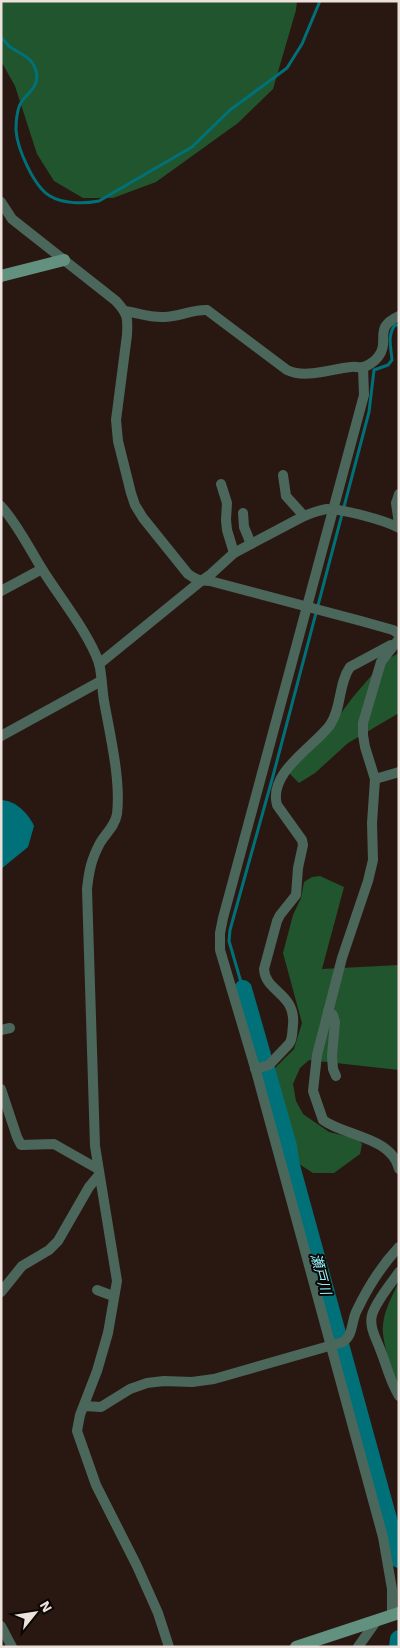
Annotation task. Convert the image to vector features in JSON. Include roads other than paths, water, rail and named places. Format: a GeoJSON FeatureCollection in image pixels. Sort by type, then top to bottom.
{"type":"FeatureCollection","features":[{"type":"Feature","properties":{"kind":"main road"},"geometry":{"type":"LineString","coordinates":[[1,276],[64,260]]}},
{"type":"Feature","properties":{"kind":"main road"},"geometry":{"type":"LineString","coordinates":[[296,1647],[396,1614]]}},
{"type":"Feature","properties":{"kind":"street"},"geometry":{"type":"LineString","coordinates":[[1,202],[12,219],[116,301],[125,311],[128,321],[116,420],[118,441],[135,506],[150,528],[188,574],[194,579],[201,581],[210,581],[361,620],[393,630],[399,634]]}},
{"type":"Feature","properties":{"kind":"street"},"geometry":{"type":"LineString","coordinates":[[125,311],[157,318],[201,309],[207,310],[287,370],[301,375],[354,366],[363,367],[379,356],[383,349],[383,331],[386,324],[399,316]]}},
{"type":"Feature","properties":{"kind":"street"},"geometry":{"type":"LineString","coordinates":[[363,367],[364,395],[339,491],[340,511],[220,934],[220,950],[337,1344],[386,1552],[396,1614]]}},
{"type":"Feature","properties":{"kind":"street"},"geometry":{"type":"LineString","coordinates":[[283,475],[286,496],[304,516]]}},
{"type":"Feature","properties":{"kind":"street"},"geometry":{"type":"LineString","coordinates":[[221,484],[228,503],[226,520],[234,553]]}},
{"type":"Feature","properties":{"kind":"street"},"geometry":{"type":"LineString","coordinates":[[99,664],[211,574],[234,553],[316,511],[340,511],[399,526],[396,503],[399,494]]}},
{"type":"Feature","properties":{"kind":"street"},"geometry":{"type":"LineString","coordinates":[[1,506],[23,537],[89,642],[99,664],[116,778],[118,800],[114,822],[101,841],[90,866],[86,890],[94,1146],[117,1281],[108,1334],[97,1372],[77,1424],[77,1431],[89,1468],[141,1574],[158,1613],[169,1647]]}},
{"type":"Feature","properties":{"kind":"street"},"geometry":{"type":"LineString","coordinates":[[243,513],[244,527],[251,544]]}},
{"type":"Feature","properties":{"kind":"street"},"geometry":{"type":"LineString","coordinates":[[1,591],[42,569]]}},
{"type":"Feature","properties":{"kind":"street"},"geometry":{"type":"LineString","coordinates":[[255,1069],[269,1065],[292,1040],[294,1015],[290,1004],[266,979],[264,974],[277,921],[296,895],[298,868],[304,845],[277,805],[275,799],[276,790],[292,762],[329,726],[336,712],[346,672],[350,667],[397,642]]}},
{"type":"Feature","properties":{"kind":"street"},"geometry":{"type":"LineString","coordinates":[[397,642],[381,662],[363,723],[365,747],[375,779],[372,823],[373,860],[368,881],[342,958],[328,1011],[313,1078],[313,1091],[323,1120],[338,1129],[378,1144],[393,1156],[399,1169]]}},
{"type":"Feature","properties":{"kind":"street"},"geometry":{"type":"LineString","coordinates":[[1,736],[101,681]]}},
{"type":"Feature","properties":{"kind":"street"},"geometry":{"type":"LineString","coordinates":[[375,779],[399,772]]}},
{"type":"Feature","properties":{"kind":"street"},"geometry":{"type":"LineString","coordinates":[[328,1011],[333,1015],[335,1022],[332,1056],[333,1069],[336,1076]]}},
{"type":"Feature","properties":{"kind":"street"},"geometry":{"type":"LineString","coordinates":[[1,1089],[21,1145],[54,1144],[99,1172]]}},
{"type":"Feature","properties":{"kind":"street"},"geometry":{"type":"LineString","coordinates":[[1,1292],[22,1266],[49,1250],[58,1241],[99,1172]]}},
{"type":"Feature","properties":{"kind":"street"},"geometry":{"type":"LineString","coordinates":[[84,1406],[101,1407],[130,1389],[147,1383],[164,1381],[192,1382],[214,1379],[337,1344],[350,1335],[356,1312],[384,1264],[399,1247]]}},
{"type":"Feature","properties":{"kind":"street"},"geometry":{"type":"LineString","coordinates":[[399,1272],[376,1308],[372,1321],[374,1336],[390,1380],[399,1396]]}},
{"type":"Feature","properties":{"kind":"street"},"geometry":{"type":"LineString","coordinates":[[97,1290],[113,1296]]}},
{"type":"Feature","properties":{"kind":"street"},"geometry":{"type":"LineString","coordinates":[[358,1647],[377,1620]]}},
{"type":"Feature","properties":{"kind":"street"},"geometry":{"type":"LineString","coordinates":[[1,1626],[12,1647]]}},
{"type":"Feature","properties":{"kind":"water"},"geometry":{"type":"Polygon","coordinates":[[[1,800],[16,805],[29,817],[34,826],[28,847],[1,869],[1,800]]]}},
{"type":"Feature","properties":{"kind":"waterway"},"geometry":{"type":"LineString","coordinates":[[1,37],[9,46],[32,62],[36,71],[37,77],[34,87],[19,107],[16,128],[19,147],[32,176],[44,191],[55,199],[74,203],[93,202],[99,201],[192,147],[230,110],[287,68],[302,44],[320,1]]}},
{"type":"Feature","properties":{"kind":"waterway"},"geometry":{"type":"LineString","coordinates":[[243,989],[229,941],[230,930],[273,776],[369,412],[374,370],[388,365],[392,360],[391,333],[395,325],[399,325]]}},
{"type":"Feature","properties":{"kind":"waterway","name":"瀬戸川"},"geometry":{"type":"LineString","coordinates":[[243,989],[288,1146],[291,1166],[399,1559]]}},
{"type":"Feature","properties":{"kind":"waterway","name":"瀬戸川"},"geometry":{"type":"LineString","coordinates":[[398,1647],[399,1639]]}}]}
